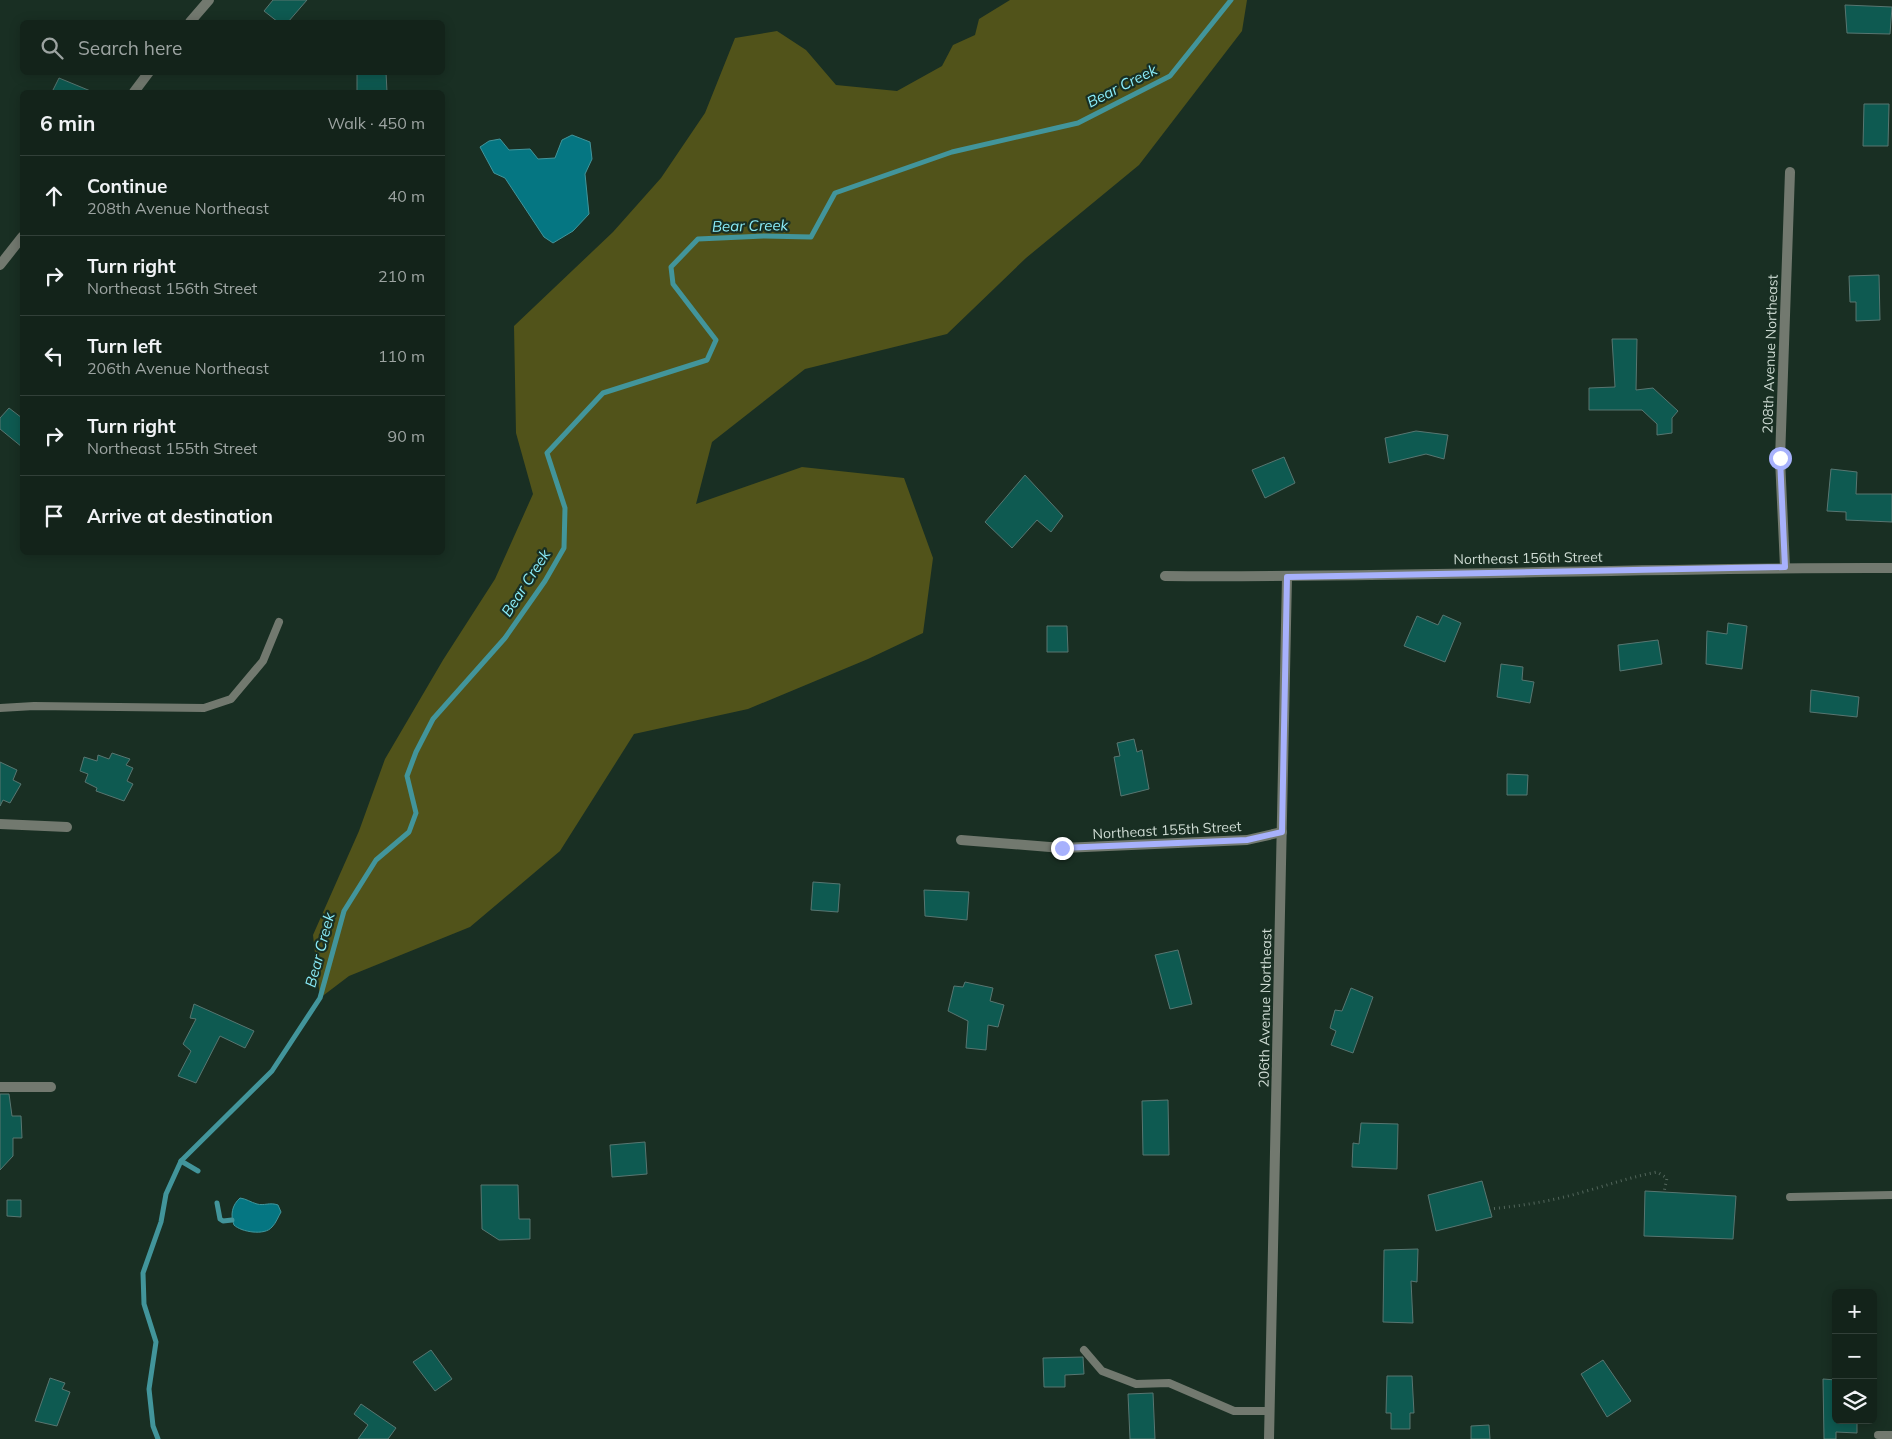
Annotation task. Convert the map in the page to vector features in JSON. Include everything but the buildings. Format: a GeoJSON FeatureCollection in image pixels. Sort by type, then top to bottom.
{"type":"FeatureCollection","features":[{"type":"Feature","properties":{"kind":"street"},"geometry":{"type":"LineString","coordinates":[[192,20],[208,0]]}},
{"type":"Feature","properties":{"kind":"street"},"geometry":{"type":"LineString","coordinates":[[136,90],[147,75]]}},
{"type":"Feature","properties":{"kind":"street","name":"208th Avenue Northeast"},"geometry":{"type":"LineString","coordinates":[[1785,567],[1780,458],[1790,172]]}},
{"type":"Feature","properties":{"kind":"street"},"geometry":{"type":"LineString","coordinates":[[0,265],[20,241]]}},
{"type":"Feature","properties":{"kind":"street","name":"Northeast 156th Street"},"geometry":{"type":"LineString","coordinates":[[1165,576],[1287,577],[1785,567],[1892,568]]}},
{"type":"Feature","properties":{"kind":"street","name":"206th Avenue Northeast"},"geometry":{"type":"LineString","coordinates":[[1269,1439],[1287,577]]}},
{"type":"Feature","properties":{"kind":"street"},"geometry":{"type":"LineString","coordinates":[[0,824],[67,827]]}},
{"type":"Feature","properties":{"kind":"street","name":"Northeast 155th Street"},"geometry":{"type":"LineString","coordinates":[[962,840],[1062,848],[1247,840],[1282,832]]}},
{"type":"Feature","properties":{"kind":"street"},"geometry":{"type":"LineString","coordinates":[[0,1087],[51,1087]]}},
{"type":"Feature","properties":{"kind":"lane"},"geometry":{"type":"LineString","coordinates":[[0,708],[34,706],[204,708],[231,700],[263,661],[279,622]]}},
{"type":"Feature","properties":{"kind":"lane"},"geometry":{"type":"LineString","coordinates":[[1790,1197],[1892,1195]]}},
{"type":"Feature","properties":{"kind":"lane"},"geometry":{"type":"LineString","coordinates":[[1084,1350],[1102,1371],[1136,1384],[1169,1383],[1234,1411],[1270,1411]]}},
{"type":"Feature","properties":{"kind":"lane"},"geometry":{"type":"LineString","coordinates":[[1878,1435],[1892,1435]]}},
{"type":"Feature","properties":{"kind":"path"},"geometry":{"type":"LineString","coordinates":[[1489,1209],[1536,1204],[1584,1192],[1627,1177],[1657,1172],[1666,1178],[1664,1192]]}},
{"type":"Feature","properties":{"kind":"shaded area"},"geometry":{"type":"Polygon","coordinates":[[[1010,0],[1247,0],[1242,31],[1139,165],[1026,258],[947,334],[805,369],[712,442],[696,504],[802,467],[904,478],[933,558],[923,633],[868,659],[748,709],[634,734],[560,851],[470,927],[349,976],[320,998],[313,935],[359,831],[385,759],[443,660],[495,579],[533,494],[516,433],[514,326],[613,232],[661,178],[705,113],[735,38],[777,31],[806,50],[836,85],[897,91],[942,66],[953,45],[975,35],[979,19],[1010,0]]]}},
{"type":"Feature","properties":{"kind":"water"},"geometry":{"type":"Polygon","coordinates":[[[572,135],[590,142],[592,159],[585,174],[589,214],[573,231],[553,243],[544,237],[505,178],[494,173],[480,147],[489,141],[500,139],[509,150],[530,149],[538,159],[555,158],[562,140],[572,135]]]}},
{"type":"Feature","properties":{"kind":"water"},"geometry":{"type":"Polygon","coordinates":[[[240,1198],[260,1204],[278,1205],[281,1212],[275,1224],[269,1230],[259,1232],[242,1230],[234,1225],[232,1210],[240,1198]]]}},
{"type":"Feature","properties":{"kind":"waterway","name":"Bear Creek"},"geometry":{"type":"LineString","coordinates":[[158,1439],[153,1426],[149,1389],[156,1342],[144,1304],[143,1273],[161,1222],[166,1194],[181,1161],[272,1071],[320,998],[344,911],[376,860],[409,832],[416,813],[407,776],[416,752],[433,719],[505,638],[545,581],[564,548],[565,508],[547,453],[603,393],[707,360],[716,340],[673,284],[671,267],[698,239],[764,236],[811,237],[835,193],[952,152],[1078,123],[1170,76],[1231,0]]}},
{"type":"Feature","properties":{"kind":"waterway"},"geometry":{"type":"LineString","coordinates":[[181,1161],[198,1171]]}},
{"type":"Feature","properties":{"kind":"waterway"},"geometry":{"type":"LineString","coordinates":[[217,1203],[220,1219],[223,1221],[232,1220]]}},
{"type":"Feature","properties":{"kind":"route"},"geometry":{"type":"LineString","coordinates":[[1062,848],[1247,840],[1282,832],[1287,577],[1785,567],[1780,458]]}}]}
